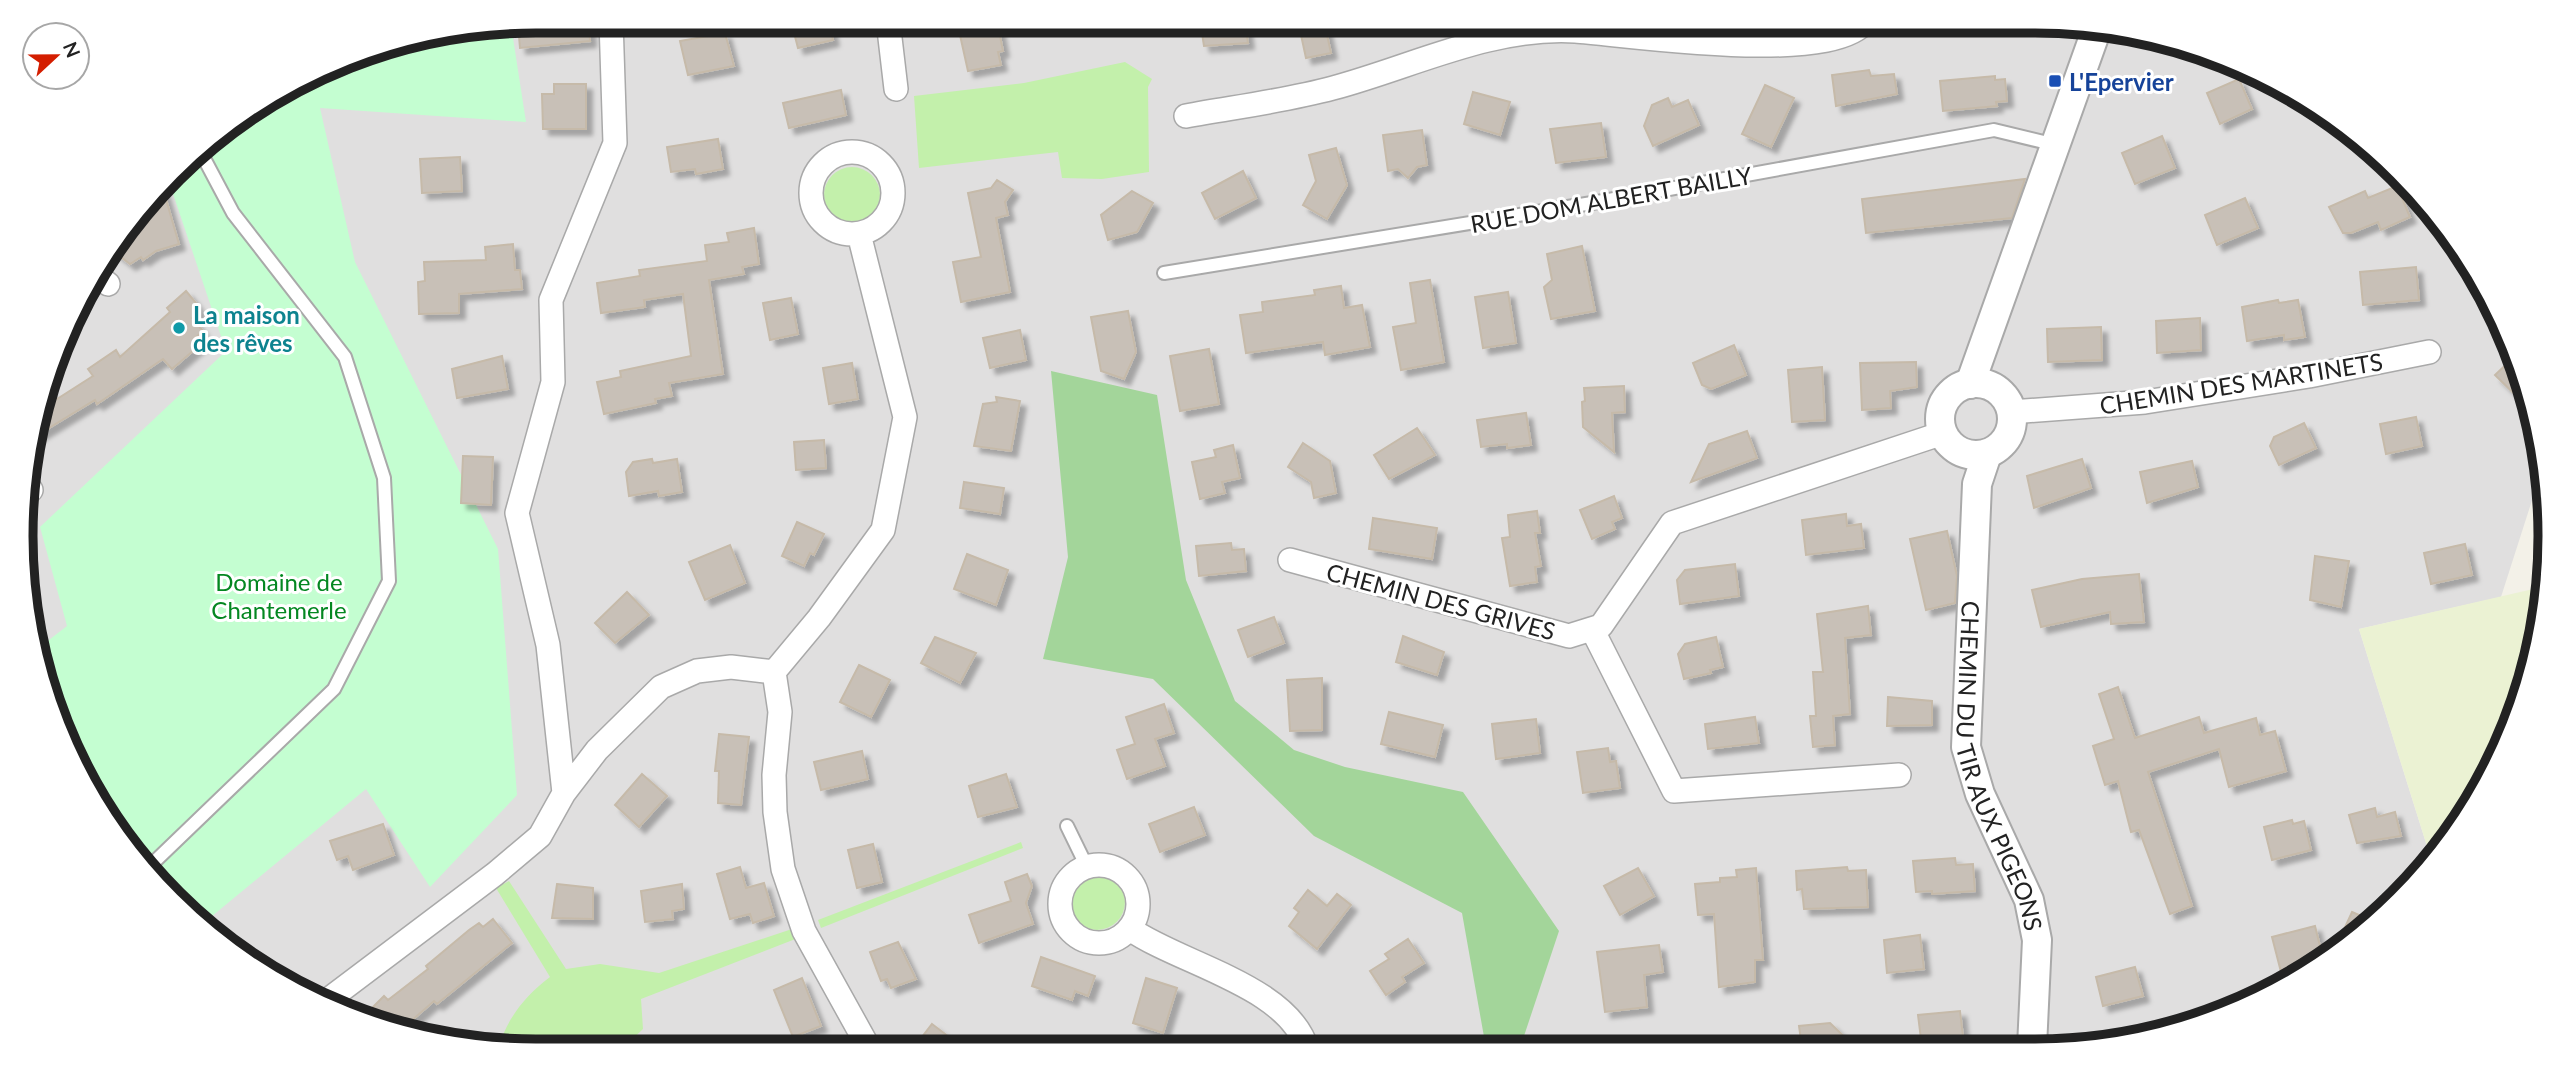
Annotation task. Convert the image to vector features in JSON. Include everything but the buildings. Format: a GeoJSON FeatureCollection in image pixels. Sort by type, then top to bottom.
{"type":"FeatureCollection","features":[{"type":"Feature","properties":{"kind":"street"},"geometry":{"type":"LineString","coordinates":[[564,793],[548,645],[517,513],[553,382],[551,300],[615,143],[611,33]]}},
{"type":"Feature","properties":{"kind":"street"},"geometry":{"type":"LineString","coordinates":[[889,33],[896,89]]}},
{"type":"Feature","properties":{"kind":"street"},"geometry":{"type":"LineString","coordinates":[[1186,116],[1331,89],[1496,37],[1547,33]]}},
{"type":"Feature","properties":{"kind":"street"},"geometry":{"type":"LineString","coordinates":[[1591,33],[1696,44],[1816,43],[1846,33]]}},
{"type":"Feature","properties":{"kind":"street"},"geometry":{"type":"LineString","coordinates":[[1979,385],[1984,347],[2094,37]]}},
{"type":"Feature","properties":{"kind":"street"},"geometry":{"type":"LineString","coordinates":[[859,234],[905,417],[883,530],[819,618],[774,672],[780,712],[774,775],[775,812],[782,869],[804,931],[864,1039]]}},
{"type":"Feature","properties":{"kind":"street","name":"CHEMIN DES MARTINETS"},"geometry":{"type":"LineString","coordinates":[[2011,412],[2146,402],[2309,376],[2430,352]]}},
{"type":"Feature","properties":{"kind":"street"},"geometry":{"type":"LineString","coordinates":[[1979,385],[2006,401],[2011,412],[2009,432],[1996,449],[1979,454],[1954,448],[1942,433],[1941,412],[1951,393],[1979,385]]}},
{"type":"Feature","properties":{"kind":"street","name":"CHEMIN DES GRIVES"},"geometry":{"type":"LineString","coordinates":[[1290,560],[1569,636],[1601,626],[1672,523],[1942,433]]}},
{"type":"Feature","properties":{"kind":"street","name":"CHEMIN DU TIR AUX PIGEONS"},"geometry":{"type":"LineString","coordinates":[[1979,454],[1966,747],[1980,794],[2029,900],[2037,940],[2032,1039]]}},
{"type":"Feature","properties":{"kind":"street"},"geometry":{"type":"LineString","coordinates":[[1592,629],[1674,791],[1899,775]]}},
{"type":"Feature","properties":{"kind":"street"},"geometry":{"type":"LineString","coordinates":[[334,996],[495,874],[540,836],[564,793],[597,750],[661,687],[696,671],[731,667],[774,672]]}},
{"type":"Feature","properties":{"kind":"street"},"geometry":{"type":"LineString","coordinates":[[1087,867],[1111,867],[1132,882],[1139,906],[1129,929],[1108,943],[1095,943],[1071,932],[1060,908],[1061,895],[1075,873],[1087,867]]}},
{"type":"Feature","properties":{"kind":"street"},"geometry":{"type":"LineString","coordinates":[[1129,929],[1146,941],[1248,988],[1286,1014],[1301,1039]]}},
{"type":"Feature","properties":{"kind":"lane","name":"RUE DOM ALBERT BAILLY"},"geometry":{"type":"LineString","coordinates":[[1164,273],[1592,203],[1994,130],[2056,145]]}},
{"type":"Feature","properties":{"kind":"lane"},"geometry":{"type":"LineString","coordinates":[[154,862],[334,689],[389,581],[384,478],[345,357],[233,213],[204,159]]}},
{"type":"Feature","properties":{"kind":"lane"},"geometry":{"type":"LineString","coordinates":[[1067,826],[1087,867]]}},
{"type":"Feature","properties":{"kind":"shaded area"},"geometry":{"type":"Polygon","coordinates":[[[536,33],[2068,34],[2133,43],[2197,60],[2257,85],[2314,118],[2366,158],[2413,205],[2453,257],[2486,314],[2521,406],[2535,490],[2501,597],[2359,629],[2428,849],[2366,914],[2314,954],[2257,987],[2165,1022],[2101,1034],[2035,1039],[503,1038],[406,1022],[314,987],[230,935],[158,867],[137,842],[101,787],[85,758],[60,698],[50,666],[38,602],[34,569],[34,503],[43,438],[60,374],[85,314],[137,230],[205,158],[257,118],[314,85],[406,50],[470,38],[536,33]]]}},
{"type":"Feature","properties":{"kind":"green space","name":"Domaine de Chantemerle"},"geometry":{"type":"Polygon","coordinates":[[[512,34],[526,122],[320,108],[355,262],[498,549],[517,795],[430,887],[366,789],[210,918],[158,867],[118,815],[85,758],[60,698],[45,643],[67,626],[40,527],[226,351],[172,191],[230,137],[314,85],[406,50],[470,38],[512,34]]]}},
{"type":"Feature","properties":{"kind":"green space"},"geometry":{"type":"Polygon","coordinates":[[[1125,62],[1152,79],[1148,87],[1149,172],[1102,179],[1062,178],[1058,152],[919,168],[914,96],[1024,83],[1125,62]]]}},
{"type":"Feature","properties":{"kind":"green space"},"geometry":{"type":"Polygon","coordinates":[[[852,167],[867,172],[875,180],[880,195],[875,210],[867,218],[852,223],[837,218],[829,210],[824,195],[829,180],[837,172],[852,167]]]}},
{"type":"Feature","properties":{"kind":"green space"},"geometry":{"type":"Polygon","coordinates":[[[1051,371],[1157,395],[1186,580],[1235,701],[1294,750],[1345,767],[1463,792],[1559,931],[1523,1039],[1484,1039],[1462,913],[1314,836],[1153,679],[1043,659],[1068,557],[1051,371]]]}},
{"type":"Feature","properties":{"kind":"green space"},"geometry":{"type":"Polygon","coordinates":[[[2535,589],[2521,666],[2499,728],[2470,787],[2428,849],[2359,629],[2535,589]]]}},
{"type":"Feature","properties":{"kind":"green space"},"geometry":{"type":"Polygon","coordinates":[[[1021,842],[1023,848],[821,928],[818,920],[1021,842]]]}},
{"type":"Feature","properties":{"kind":"green space"},"geometry":{"type":"Polygon","coordinates":[[[1097,874],[1108,876],[1117,882],[1123,891],[1123,913],[1117,922],[1108,928],[1097,930],[1086,928],[1077,922],[1071,913],[1069,902],[1071,891],[1077,882],[1086,876],[1097,874]]]}},
{"type":"Feature","properties":{"kind":"green space"},"geometry":{"type":"Polygon","coordinates":[[[509,881],[566,969],[600,964],[659,973],[795,928],[798,938],[641,999],[643,1029],[633,1039],[502,1038],[519,1007],[550,977],[496,888],[509,881]]]}},
{"type":"Feature","properties":{"kind":"place","name":"L'Epervier"},"geometry":{"type":"Point","coordinates":[2055,81]}},
{"type":"Feature","properties":{"kind":"place","name":"La maison des rêves"},"geometry":{"type":"Point","coordinates":[179,328]}}]}
